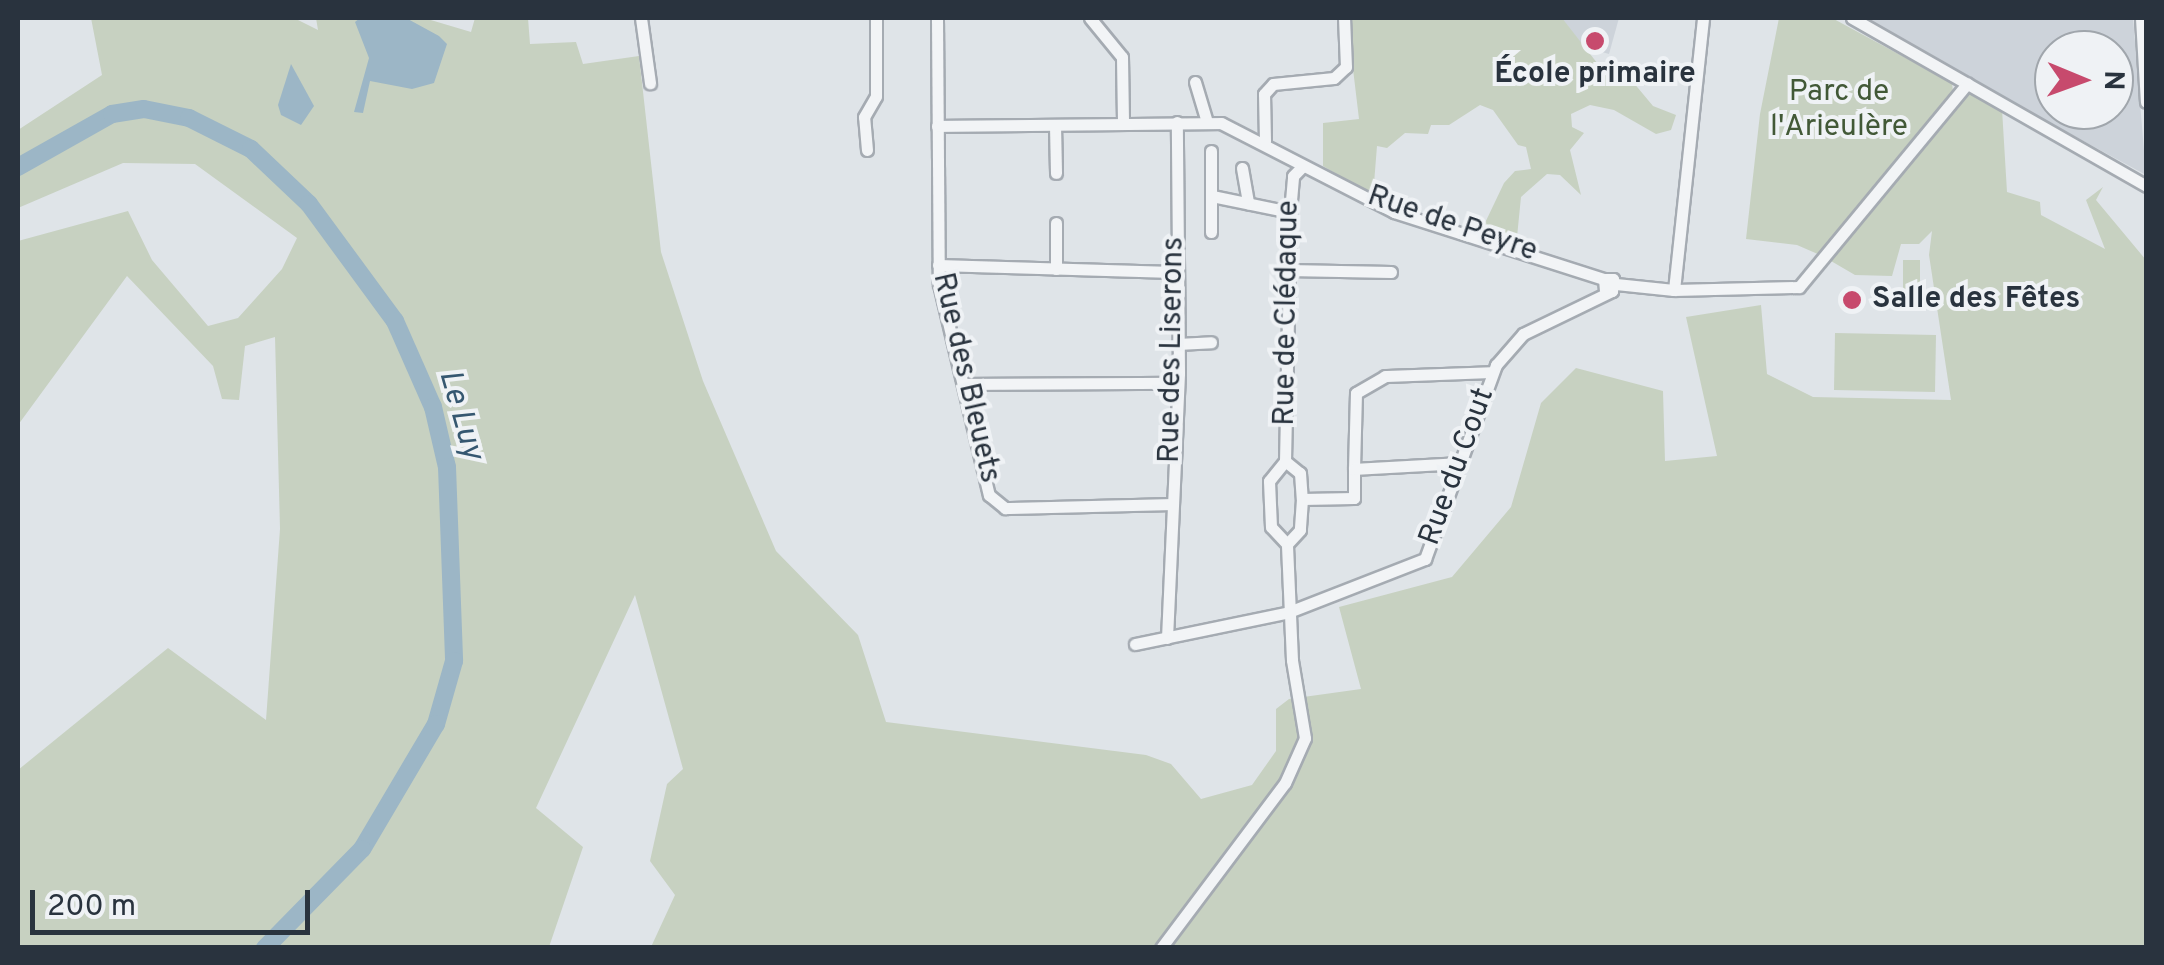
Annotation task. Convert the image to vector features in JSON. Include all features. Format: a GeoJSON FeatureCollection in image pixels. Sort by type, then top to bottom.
{"type":"FeatureCollection","features":[{"type":"Feature","properties":{"kind":"street"},"geometry":{"type":"LineString","coordinates":[[640,18],[650,82]]}},
{"type":"Feature","properties":{"kind":"street"},"geometry":{"type":"LineString","coordinates":[[868,150],[864,117],[876,96],[876,18]]}},
{"type":"Feature","properties":{"kind":"street","name":"Rue des Bleuets"},"geometry":{"type":"LineString","coordinates":[[936,18],[938,265],[989,494],[1000,506],[1168,504]]}},
{"type":"Feature","properties":{"kind":"street"},"geometry":{"type":"LineString","coordinates":[[1090,18],[1122,57],[1122,123]]}},
{"type":"Feature","properties":{"kind":"street"},"geometry":{"type":"LineString","coordinates":[[1265,141],[1264,94],[1273,84],[1334,78],[1346,67],[1344,18]]}},
{"type":"Feature","properties":{"kind":"street"},"geometry":{"type":"LineString","coordinates":[[1674,290],[1704,18]]}},
{"type":"Feature","properties":{"kind":"street"},"geometry":{"type":"LineString","coordinates":[[1852,18],[2146,186]]}},
{"type":"Feature","properties":{"kind":"street"},"geometry":{"type":"LineString","coordinates":[[2140,18],[2146,102]]}},
{"type":"Feature","properties":{"kind":"street"},"geometry":{"type":"LineString","coordinates":[[1195,82],[1207,122]]}},
{"type":"Feature","properties":{"kind":"street","name":"Rue de Peyre"},"geometry":{"type":"LineString","coordinates":[[936,126],[1207,122],[1265,141],[1301,168],[1394,212],[1608,284],[1674,290],[1799,287],[1967,84]]}},
{"type":"Feature","properties":{"kind":"street","name":"Rue des Liserons"},"geometry":{"type":"LineString","coordinates":[[1167,638],[1168,504],[1178,383],[1173,272],[1177,122]]}},
{"type":"Feature","properties":{"kind":"street"},"geometry":{"type":"LineString","coordinates":[[1056,125],[1056,173]]}},
{"type":"Feature","properties":{"kind":"street"},"geometry":{"type":"LineString","coordinates":[[1211,150],[1211,232]]}},
{"type":"Feature","properties":{"kind":"street"},"geometry":{"type":"LineString","coordinates":[[1242,168],[1248,204]]}},
{"type":"Feature","properties":{"kind":"street","name":"Rue de Clédaque"},"geometry":{"type":"LineString","coordinates":[[1285,461],[1290,212],[1293,176],[1301,168]]}},
{"type":"Feature","properties":{"kind":"street"},"geometry":{"type":"LineString","coordinates":[[1212,196],[1290,212]]}},
{"type":"Feature","properties":{"kind":"street"},"geometry":{"type":"LineString","coordinates":[[1056,223],[1056,269]]}},
{"type":"Feature","properties":{"kind":"street"},"geometry":{"type":"LineString","coordinates":[[938,265],[1173,272]]}},
{"type":"Feature","properties":{"kind":"street"},"geometry":{"type":"LineString","coordinates":[[1288,270],[1391,272]]}},
{"type":"Feature","properties":{"kind":"street","name":"Rue du Cout"},"geometry":{"type":"LineString","coordinates":[[1136,644],[1289,612],[1425,559],[1492,372],[1523,334],[1608,284]]}},
{"type":"Feature","properties":{"kind":"street"},"geometry":{"type":"LineString","coordinates":[[1178,344],[1212,342]]}},
{"type":"Feature","properties":{"kind":"street"},"geometry":{"type":"LineString","coordinates":[[1302,498],[1354,498],[1356,393],[1385,376],[1492,372]]}},
{"type":"Feature","properties":{"kind":"street"},"geometry":{"type":"LineString","coordinates":[[963,384],[1178,383]]}},
{"type":"Feature","properties":{"kind":"street","name":"Rue de Clédaque"},"geometry":{"type":"LineString","coordinates":[[1160,948],[1301,753],[1306,723],[1289,612],[1288,544],[1300,530],[1302,498],[1300,472],[1285,461]]}},
{"type":"Feature","properties":{"kind":"street","name":"Rue de Clédaque"},"geometry":{"type":"LineString","coordinates":[[1285,461],[1270,472],[1271,527],[1288,544]]}},
{"type":"Feature","properties":{"kind":"street"},"geometry":{"type":"LineString","coordinates":[[1354,469],[1460,463]]}},
{"type":"Feature","properties":{"kind":"shaded area","name":"École primaire"},"geometry":{"type":"Polygon","coordinates":[[[1619,18],[1609,54],[1584,47],[1562,19],[1619,18]]]}},
{"type":"Feature","properties":{"kind":"shaded area"},"geometry":{"type":"Polygon","coordinates":[[[1861,18],[2133,18],[2134,30],[2034,30],[2034,114],[1861,18]]]}},
{"type":"Feature","properties":{"kind":"shaded area"},"geometry":{"type":"Polygon","coordinates":[[[2134,30],[2146,175],[2063,130],[2134,130],[2134,30]]]}},
{"type":"Feature","properties":{"kind":"green space"},"geometry":{"type":"Polygon","coordinates":[[[91,18],[294,18],[318,30],[316,18],[424,18],[471,32],[475,18],[528,18],[530,44],[576,42],[583,64],[639,56],[661,252],[703,381],[776,551],[858,635],[886,722],[1146,755],[1171,764],[1201,799],[1252,785],[1276,751],[1276,709],[1289,699],[1361,689],[1339,607],[1452,577],[1511,507],[1541,403],[1576,368],[1663,391],[1665,461],[1717,456],[1686,317],[1761,305],[1767,374],[1813,397],[1951,400],[1929,255],[1932,231],[1919,244],[1901,244],[1892,276],[1855,275],[1831,261],[1966,90],[2002,109],[2007,192],[2040,202],[2041,215],[2105,249],[2086,200],[2103,187],[2096,200],[2146,260],[2146,947],[651,947],[675,895],[650,861],[667,784],[683,769],[635,595],[536,808],[583,847],[549,947],[18,947],[18,770],[168,648],[266,720],[280,529],[275,337],[245,346],[239,400],[222,399],[213,366],[127,276],[18,425],[18,241],[128,211],[152,260],[208,326],[238,318],[282,269],[297,238],[195,164],[123,163],[18,208],[18,130],[102,75],[91,18]]]}},
{"type":"Feature","properties":{"kind":"green space"},"geometry":{"type":"Polygon","coordinates":[[[1562,18],[1601,68],[1628,76],[1653,106],[1676,115],[1671,130],[1656,134],[1614,110],[1590,105],[1571,114],[1572,127],[1584,133],[1570,150],[1581,195],[1560,175],[1547,174],[1521,197],[1517,237],[1484,225],[1504,183],[1515,171],[1531,169],[1526,147],[1518,145],[1493,110],[1480,105],[1449,125],[1431,125],[1428,134],[1405,133],[1387,148],[1377,146],[1373,196],[1323,166],[1323,123],[1359,119],[1347,19],[1562,18]]]}},
{"type":"Feature","properties":{"kind":"green space","name":"Parc de l'Arieulère"},"geometry":{"type":"Polygon","coordinates":[[[1779,18],[1832,18],[1952,83],[1953,92],[1820,255],[1797,245],[1746,239],[1760,114],[1779,18]]]}},
{"type":"Feature","properties":{"kind":"green space"},"geometry":{"type":"Polygon","coordinates":[[[1903,260],[1920,260],[1920,301],[1903,301],[1903,260]]]}},
{"type":"Feature","properties":{"kind":"green space"},"geometry":{"type":"Polygon","coordinates":[[[1835,333],[1936,335],[1935,392],[1834,390],[1835,333]]]}},
{"type":"Feature","properties":{"kind":"water"},"geometry":{"type":"Polygon","coordinates":[[[360,18],[406,18],[439,36],[447,44],[434,83],[412,89],[370,81],[363,113],[354,112],[369,58],[355,22],[360,18]]]}},
{"type":"Feature","properties":{"kind":"water"},"geometry":{"type":"Polygon","coordinates":[[[291,64],[314,106],[301,125],[281,115],[278,105],[291,64]]]}},
{"type":"Feature","properties":{"kind":"waterway","name":"Le Luy"},"geometry":{"type":"LineString","coordinates":[[18,167],[112,114],[144,109],[189,118],[251,149],[309,204],[395,321],[433,407],[447,467],[454,661],[436,724],[362,849],[265,948]]}},
{"type":"Feature","properties":{"kind":"place","name":"École primaire"},"geometry":{"type":"Point","coordinates":[1595,41]}},
{"type":"Feature","properties":{"kind":"place","name":"Salle des Fêtes"},"geometry":{"type":"Point","coordinates":[1852,300]}}]}
